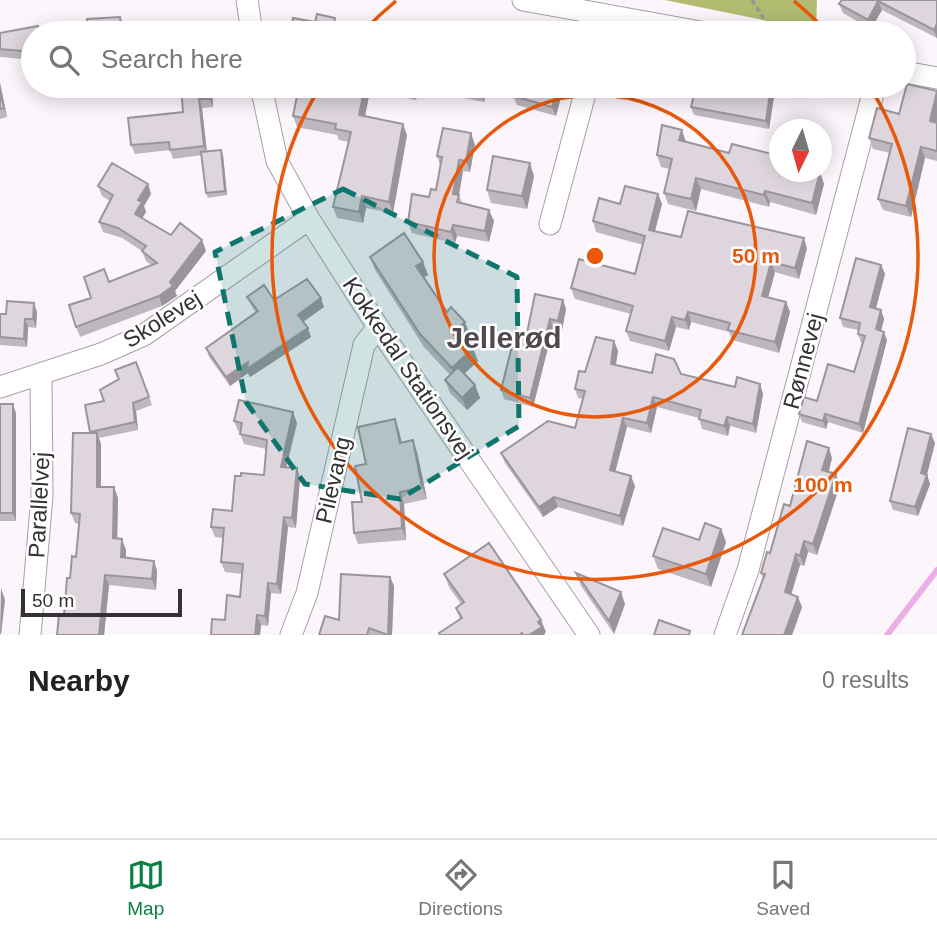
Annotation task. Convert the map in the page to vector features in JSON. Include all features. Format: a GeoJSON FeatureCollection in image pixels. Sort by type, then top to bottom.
{"type":"FeatureCollection","features":[{"type":"Feature","properties":{"kind":"street"},"geometry":{"type":"LineString","coordinates":[[247,0],[250,21]]}},
{"type":"Feature","properties":{"kind":"street"},"geometry":{"type":"LineString","coordinates":[[523,0],[594,21]]}},
{"type":"Feature","properties":{"kind":"street"},"geometry":{"type":"LineString","coordinates":[[916,74],[937,78]]}},
{"type":"Feature","properties":{"kind":"street","name":"Kokkedal Stationsvej"},"geometry":{"type":"LineString","coordinates":[[263,98],[276,161],[309,219],[377,327],[589,635]]}},
{"type":"Feature","properties":{"kind":"street"},"geometry":{"type":"LineString","coordinates":[[550,224],[584,98]]}},
{"type":"Feature","properties":{"kind":"street","name":"Rønnevej"},"geometry":{"type":"LineString","coordinates":[[725,635],[748,570],[872,98]]}},
{"type":"Feature","properties":{"kind":"street","name":"Skolevej"},"geometry":{"type":"LineString","coordinates":[[0,387],[41,375],[144,335],[309,219]]}},
{"type":"Feature","properties":{"kind":"street","name":"Pilevang"},"geometry":{"type":"LineString","coordinates":[[291,635],[307,593],[364,345],[377,327]]}},
{"type":"Feature","properties":{"kind":"street","name":"Parallelvej"},"geometry":{"type":"LineString","coordinates":[[30,635],[42,496],[41,375]]}},
{"type":"Feature","properties":{"kind":"path"},"geometry":{"type":"LineString","coordinates":[[752,0],[765,21]]}},
{"type":"Feature","properties":{"kind":"highlighted area"},"geometry":{"type":"Polygon","coordinates":[[[343,189],[517,277],[519,426],[400,499],[305,484],[246,402],[215,252],[343,189]]]}},
{"type":"Feature","properties":{"kind":"green space"},"geometry":{"type":"Polygon","coordinates":[[[665,0],[817,0],[816,21],[767,21],[665,0]]]}},
{"type":"Feature","properties":{"kind":"building"},"geometry":{"type":"Polygon","coordinates":[[[842,0],[937,0],[937,24],[934,30],[878,1],[868,20],[839,4],[842,0]]]}},
{"type":"Feature","properties":{"kind":"building"},"geometry":{"type":"Polygon","coordinates":[[[317,14],[335,18],[335,21],[315,21],[317,14]]]}},
{"type":"Feature","properties":{"kind":"building"},"geometry":{"type":"Polygon","coordinates":[[[120,17],[120,21],[87,21],[120,17]]]}},
{"type":"Feature","properties":{"kind":"building"},"geometry":{"type":"Polygon","coordinates":[[[21,29],[21,51],[0,49],[0,33],[21,29]]]}},
{"type":"Feature","properties":{"kind":"building"},"geometry":{"type":"Polygon","coordinates":[[[916,86],[937,91],[930,121],[937,123],[937,151],[921,147],[906,206],[878,199],[892,144],[869,138],[877,108],[899,114],[903,98],[916,98],[916,86]]]}},
{"type":"Feature","properties":{"kind":"building"},"geometry":{"type":"Polygon","coordinates":[[[0,91],[4,108],[0,109],[0,91]]]}},
{"type":"Feature","properties":{"kind":"building"},"geometry":{"type":"Polygon","coordinates":[[[182,98],[210,98],[199,99],[204,146],[170,150],[169,142],[131,145],[128,118],[183,112],[182,98]]]}},
{"type":"Feature","properties":{"kind":"building"},"geometry":{"type":"Polygon","coordinates":[[[297,98],[363,98],[359,115],[403,124],[389,202],[362,196],[359,212],[333,207],[351,132],[335,129],[336,124],[293,116],[297,98]]]}},
{"type":"Feature","properties":{"kind":"building"},"geometry":{"type":"Polygon","coordinates":[[[520,98],[555,98],[552,107],[520,98]]]}},
{"type":"Feature","properties":{"kind":"building"},"geometry":{"type":"Polygon","coordinates":[[[693,98],[769,98],[766,121],[691,107],[693,98]]]}},
{"type":"Feature","properties":{"kind":"building"},"geometry":{"type":"Polygon","coordinates":[[[662,125],[682,130],[679,140],[729,153],[732,144],[769,153],[769,182],[817,182],[812,203],[765,191],[764,195],[696,178],[691,199],[664,193],[672,159],[657,155],[662,125]]]}},
{"type":"Feature","properties":{"kind":"building"},"geometry":{"type":"Polygon","coordinates":[[[443,128],[471,133],[466,161],[459,160],[453,194],[459,195],[457,202],[489,210],[485,231],[453,225],[451,232],[408,222],[412,194],[429,197],[431,189],[436,190],[442,157],[437,156],[443,128]]]}},
{"type":"Feature","properties":{"kind":"building"},"geometry":{"type":"Polygon","coordinates":[[[221,150],[225,191],[206,193],[201,152],[221,150]]]}},
{"type":"Feature","properties":{"kind":"building"},"geometry":{"type":"Polygon","coordinates":[[[493,156],[530,163],[522,196],[487,190],[493,156]]]}},
{"type":"Feature","properties":{"kind":"building"},"geometry":{"type":"Polygon","coordinates":[[[112,163],[148,184],[138,200],[142,202],[135,214],[171,235],[180,223],[202,240],[170,282],[173,286],[159,296],[76,327],[69,305],[91,298],[84,277],[104,269],[109,282],[157,263],[142,251],[146,246],[118,228],[99,222],[113,195],[98,186],[112,163]]]}},
{"type":"Feature","properties":{"kind":"building"},"geometry":{"type":"Polygon","coordinates":[[[625,186],[658,194],[649,230],[681,237],[688,211],[804,238],[795,268],[771,262],[762,296],[786,302],[775,342],[728,330],[730,323],[688,312],[685,320],[672,317],[665,341],[626,331],[633,306],[571,288],[579,259],[635,274],[645,236],[593,221],[599,198],[620,204],[625,186]]]}},
{"type":"Feature","properties":{"kind":"building"},"geometry":{"type":"Polygon","coordinates":[[[404,233],[423,262],[416,266],[447,312],[451,307],[465,322],[456,330],[473,348],[452,368],[420,334],[370,257],[404,233]]]}},
{"type":"Feature","properties":{"kind":"building"},"geometry":{"type":"Polygon","coordinates":[[[856,258],[881,265],[870,307],[881,310],[876,329],[884,332],[859,424],[825,414],[823,421],[799,414],[804,397],[817,401],[828,364],[854,372],[865,336],[858,334],[860,323],[840,318],[856,258]]]}},
{"type":"Feature","properties":{"kind":"building"},"geometry":{"type":"Polygon","coordinates":[[[307,279],[321,298],[298,315],[308,328],[247,369],[248,362],[226,377],[206,348],[258,311],[247,297],[264,285],[274,300],[307,279]]]}},
{"type":"Feature","properties":{"kind":"building"},"geometry":{"type":"Polygon","coordinates":[[[535,294],[563,300],[558,321],[550,319],[530,398],[501,390],[516,330],[527,333],[535,294]]]}},
{"type":"Feature","properties":{"kind":"building"},"geometry":{"type":"Polygon","coordinates":[[[7,301],[34,303],[33,319],[25,319],[24,339],[0,337],[0,314],[6,314],[7,301]]]}},
{"type":"Feature","properties":{"kind":"building"},"geometry":{"type":"Polygon","coordinates":[[[596,337],[614,341],[611,364],[652,373],[656,354],[674,359],[681,374],[735,387],[737,377],[760,384],[753,424],[727,417],[724,426],[699,419],[701,410],[653,397],[647,423],[623,418],[610,470],[631,476],[620,516],[554,497],[539,507],[501,453],[548,421],[575,428],[585,391],[575,389],[579,371],[585,372],[596,337]]]}},
{"type":"Feature","properties":{"kind":"building"},"geometry":{"type":"Polygon","coordinates":[[[136,362],[149,397],[133,403],[135,422],[90,432],[85,405],[104,401],[100,390],[119,379],[115,370],[136,362]]]}},
{"type":"Feature","properties":{"kind":"building"},"geometry":{"type":"Polygon","coordinates":[[[458,367],[475,385],[462,398],[445,380],[458,367]]]}},
{"type":"Feature","properties":{"kind":"building"},"geometry":{"type":"Polygon","coordinates":[[[239,400],[293,412],[281,467],[297,468],[292,518],[284,517],[277,584],[268,583],[265,616],[257,615],[255,635],[211,635],[212,619],[225,620],[227,595],[240,597],[243,564],[221,562],[224,528],[211,527],[213,509],[232,511],[235,476],[241,476],[241,473],[264,475],[267,440],[240,434],[242,423],[234,421],[239,400]]]}},
{"type":"Feature","properties":{"kind":"building"},"geometry":{"type":"Polygon","coordinates":[[[0,404],[13,404],[13,513],[0,513],[0,404]]]}},
{"type":"Feature","properties":{"kind":"building"},"geometry":{"type":"Polygon","coordinates":[[[395,419],[400,443],[413,440],[422,487],[400,492],[402,528],[354,533],[352,502],[362,502],[355,466],[366,464],[358,427],[395,419]]]}},
{"type":"Feature","properties":{"kind":"building"},"geometry":{"type":"Polygon","coordinates":[[[908,428],[931,434],[921,473],[927,475],[915,507],[890,501],[908,428]]]}},
{"type":"Feature","properties":{"kind":"building"},"geometry":{"type":"Polygon","coordinates":[[[73,433],[97,433],[97,487],[114,487],[113,538],[122,539],[121,557],[154,561],[152,579],[105,575],[99,635],[57,635],[59,615],[64,615],[72,556],[76,557],[80,514],[71,513],[73,433]]]}},
{"type":"Feature","properties":{"kind":"building"},"geometry":{"type":"Polygon","coordinates":[[[807,441],[829,448],[822,470],[836,474],[813,544],[804,541],[800,556],[796,554],[785,592],[798,597],[784,635],[742,635],[765,574],[761,573],[767,552],[770,553],[784,504],[790,506],[807,441]]]}},
{"type":"Feature","properties":{"kind":"building"},"geometry":{"type":"Polygon","coordinates":[[[705,523],[721,529],[706,574],[653,556],[663,528],[699,540],[705,523]]]}},
{"type":"Feature","properties":{"kind":"building"},"geometry":{"type":"Polygon","coordinates":[[[489,543],[541,620],[538,622],[542,627],[529,635],[440,635],[439,633],[462,618],[456,608],[464,602],[444,574],[489,543]]]}},
{"type":"Feature","properties":{"kind":"building"},"geometry":{"type":"Polygon","coordinates":[[[576,573],[621,592],[609,621],[576,573]]]}},
{"type":"Feature","properties":{"kind":"building"},"geometry":{"type":"Polygon","coordinates":[[[341,574],[390,577],[388,635],[369,628],[367,635],[319,635],[325,616],[339,620],[341,574]]]}},
{"type":"Feature","properties":{"kind":"building"},"geometry":{"type":"Polygon","coordinates":[[[659,620],[690,631],[689,635],[654,635],[659,620]]]}},
{"type":"Feature","properties":{"kind":"waterway"},"geometry":{"type":"LineString","coordinates":[[887,635],[937,570]]}},
{"type":"Feature","properties":{"kind":"district","name":"Jellerød"},"geometry":{"type":"Point","coordinates":[504,338]}}]}
